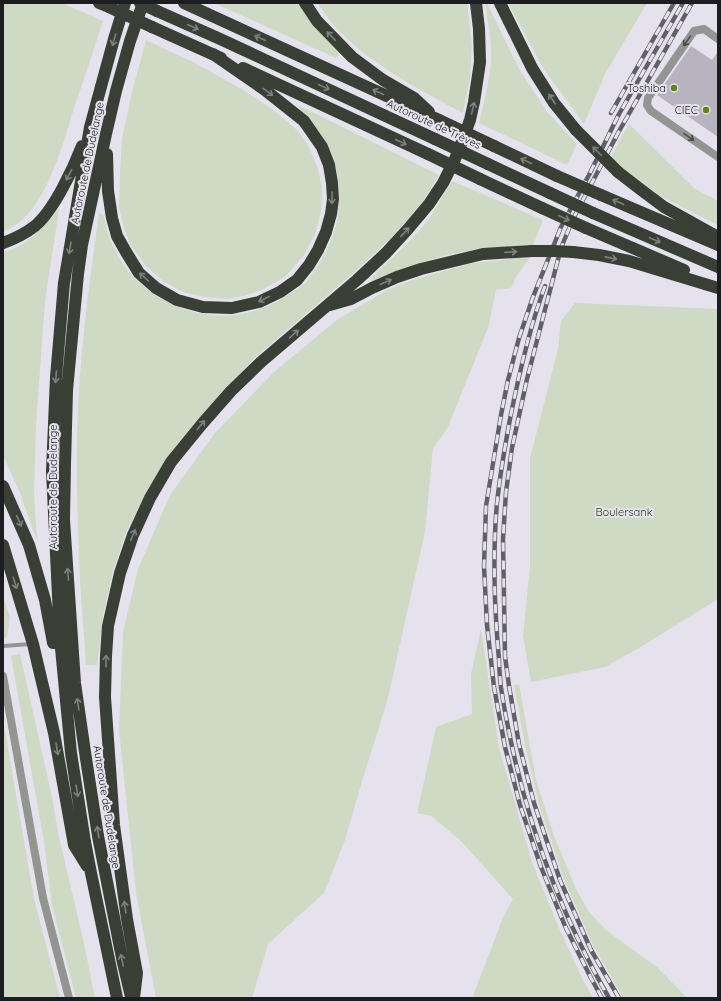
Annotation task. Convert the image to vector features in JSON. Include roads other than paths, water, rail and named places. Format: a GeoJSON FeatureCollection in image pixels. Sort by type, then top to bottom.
{"type":"FeatureCollection","features":[{"type":"Feature","properties":{"kind":"highway","name":"Autoroute de Dudelange"},"geometry":{"type":"LineString","coordinates":[[117,998],[85,842],[71,753],[60,638],[52,471],[56,377],[64,283],[90,127],[125,3]]}},
{"type":"Feature","properties":{"kind":"highway","name":"Autoroute de Trèves"},"geometry":{"type":"LineString","coordinates":[[140,3],[240,48],[593,213],[718,267]]}},
{"type":"Feature","properties":{"kind":"highway","name":"Autoroute de Dudelange"},"geometry":{"type":"LineString","coordinates":[[133,998],[123,963],[98,836],[75,683],[64,520],[67,390],[82,245],[106,134],[130,41],[143,3]]}},
{"type":"Feature","properties":{"kind":"highway","name":"Autoroute de Trèves"},"geometry":{"type":"LineString","coordinates":[[184,3],[557,176],[718,245]]}},
{"type":"Feature","properties":{"kind":"highway"},"geometry":{"type":"LineString","coordinates":[[305,3],[316,21],[352,57],[383,80],[414,98],[438,120]]}},
{"type":"Feature","properties":{"kind":"highway"},"geometry":{"type":"LineString","coordinates":[[133,998],[137,973],[127,920],[114,825],[105,697],[108,626],[120,573],[133,534],[150,498],[171,462],[231,391],[261,362],[357,280],[386,253],[429,204],[443,183],[463,139],[474,102],[480,62],[479,28],[476,3]]}},
{"type":"Feature","properties":{"kind":"highway"},"geometry":{"type":"LineString","coordinates":[[500,3],[532,68],[554,103],[576,130],[618,172],[640,189],[664,207],[718,237]]}},
{"type":"Feature","properties":{"kind":"highway"},"geometry":{"type":"LineString","coordinates":[[104,5],[213,54],[586,228],[718,284]]}},
{"type":"Feature","properties":{"kind":"highway"},"geometry":{"type":"LineString","coordinates":[[106,134],[108,191],[112,218],[117,236],[139,273],[156,288],[177,300],[203,307],[232,308],[259,302],[280,292],[297,280],[309,265],[326,232],[333,199],[329,165],[322,147],[304,121],[265,90],[213,54]]}},
{"type":"Feature","properties":{"kind":"highway"},"geometry":{"type":"LineString","coordinates":[[3,243],[26,232],[46,215],[70,175],[90,127]]}},
{"type":"Feature","properties":{"kind":"highway"},"geometry":{"type":"LineString","coordinates":[[325,307],[351,300],[372,288],[397,277],[421,269],[483,254],[532,251],[573,252],[599,255],[629,261],[718,288]]}},
{"type":"Feature","properties":{"kind":"highway"},"geometry":{"type":"LineString","coordinates":[[3,486],[29,545],[45,600],[53,638],[61,704],[71,753]]}},
{"type":"Feature","properties":{"kind":"highway"},"geometry":{"type":"LineString","coordinates":[[3,545],[33,644],[54,733],[74,845],[91,873]]}},
{"type":"Feature","properties":{"kind":"street"},"geometry":{"type":"LineString","coordinates":[[718,39],[704,29],[694,31],[648,98],[647,105],[651,111],[718,157]]}},
{"type":"Feature","properties":{"kind":"street"},"geometry":{"type":"LineString","coordinates":[[3,676],[43,898],[70,998]]}},
{"type":"Feature","properties":{"kind":"lane"},"geometry":{"type":"LineString","coordinates":[[3,646],[33,644]]}},
{"type":"Feature","properties":{"kind":"railway"},"geometry":{"type":"LineString","coordinates":[[611,113],[674,3]]}},
{"type":"Feature","properties":{"kind":"railway"},"geometry":{"type":"LineString","coordinates":[[602,998],[565,926],[541,867],[520,805],[505,747],[494,687],[487,625],[484,566],[486,506],[508,380],[519,338],[533,297],[561,227],[619,114],[683,3]]}},
{"type":"Feature","properties":{"kind":"railway"},"geometry":{"type":"LineString","coordinates":[[619,998],[591,950],[560,880],[534,803],[519,744],[505,656],[503,539],[506,492],[512,448],[527,379],[561,248],[573,219],[618,133],[692,3]]}},
{"type":"Feature","properties":{"kind":"railway"},"geometry":{"type":"LineString","coordinates":[[545,286],[529,335],[513,402],[498,492],[495,527],[494,575],[500,677],[508,729],[517,769],[541,848],[571,925],[609,998]]}},
{"type":"Feature","properties":{"kind":"place","name":"Toshiba"},"geometry":{"type":"Point","coordinates":[674,88]}},
{"type":"Feature","properties":{"kind":"place","name":"CIEC"},"geometry":{"type":"Point","coordinates":[706,110]}},
{"type":"Feature","properties":{"kind":"park label","name":"Boulersank"},"geometry":{"type":"Point","coordinates":[624,512]}}]}
